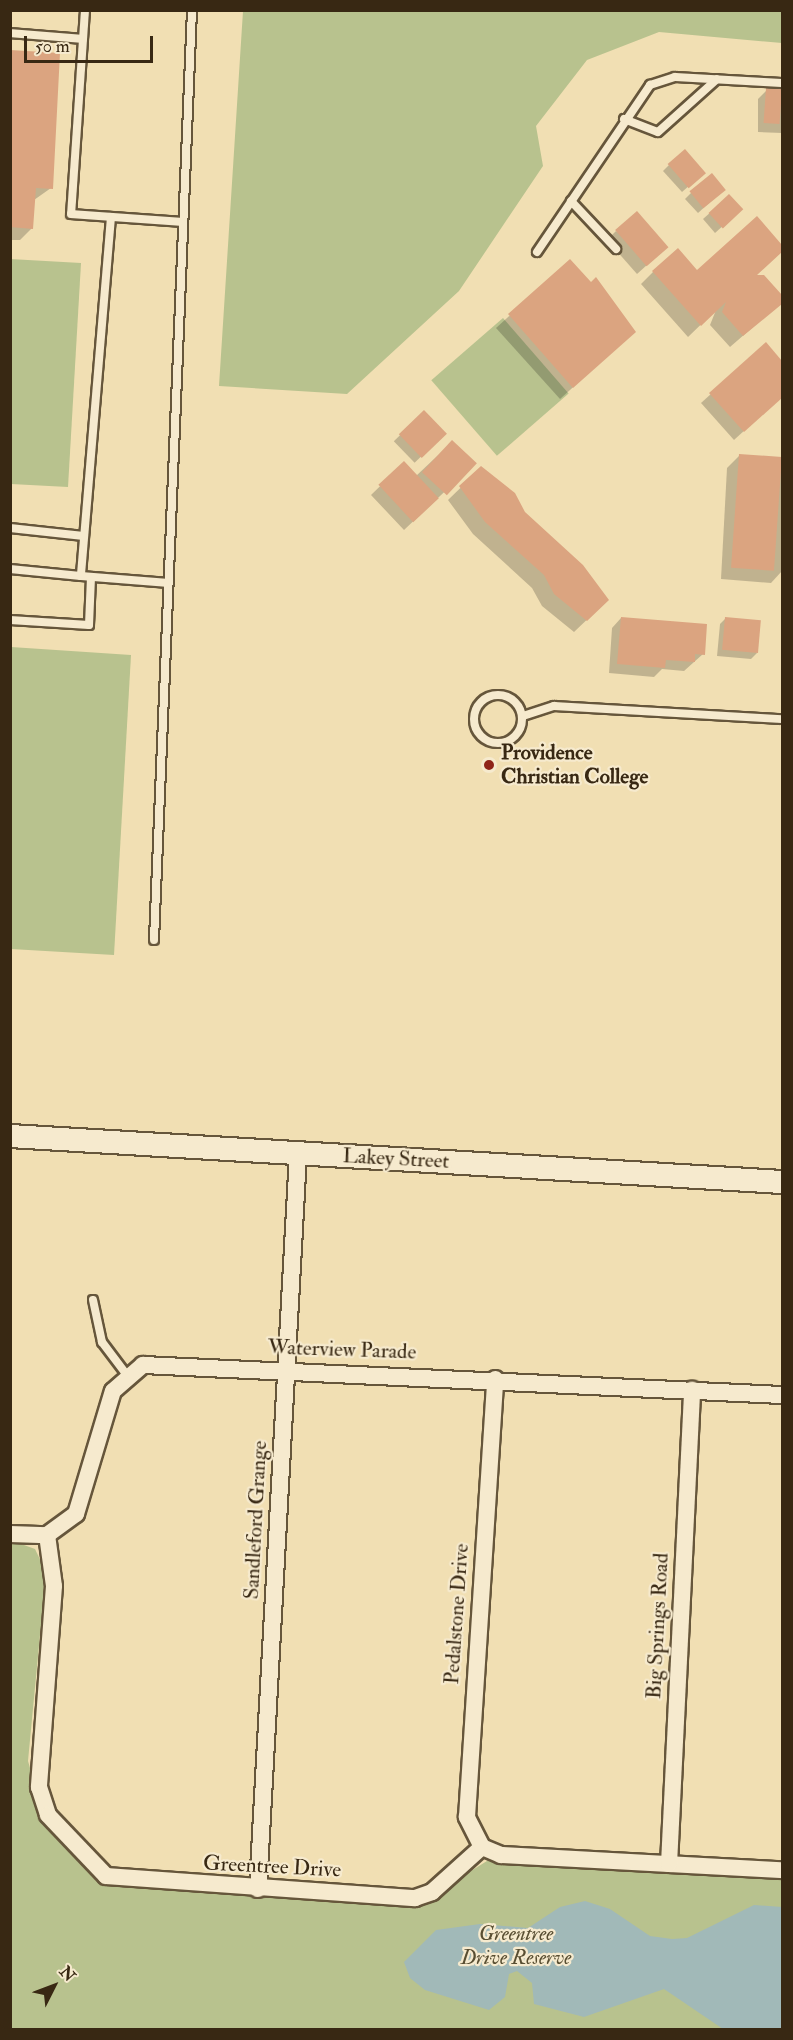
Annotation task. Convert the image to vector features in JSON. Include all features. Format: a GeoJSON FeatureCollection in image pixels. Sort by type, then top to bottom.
{"type":"FeatureCollection","features":[{"type":"Feature","properties":{"kind":"street","name":"Lakey Street"},"geometry":{"type":"LineString","coordinates":[[10,1136],[783,1182]]}},
{"type":"Feature","properties":{"kind":"street","name":"Sandleford Grange"},"geometry":{"type":"LineString","coordinates":[[258,1889],[298,1154]]}},
{"type":"Feature","properties":{"kind":"street","name":"Waterview Parade"},"geometry":{"type":"LineString","coordinates":[[126,1374],[143,1365],[164,1364],[783,1395]]}},
{"type":"Feature","properties":{"kind":"street"},"geometry":{"type":"LineString","coordinates":[[10,1534],[47,1535],[68,1524],[82,1505],[113,1391],[126,1374]]}},
{"type":"Feature","properties":{"kind":"street","name":"Pedalstone Drive"},"geometry":{"type":"LineString","coordinates":[[482,1847],[467,1818],[495,1379]]}},
{"type":"Feature","properties":{"kind":"street","name":"Big Springs Road"},"geometry":{"type":"LineString","coordinates":[[669,1864],[692,1390]]}},
{"type":"Feature","properties":{"kind":"street","name":"Greentree Drive"},"geometry":{"type":"LineString","coordinates":[[47,1535],[54,1586],[39,1787],[48,1815],[98,1870],[114,1879],[258,1889],[423,1896],[482,1847]]}},
{"type":"Feature","properties":{"kind":"street"},"geometry":{"type":"LineString","coordinates":[[482,1847],[501,1855],[783,1870]]}},
{"type":"Feature","properties":{"kind":"lane"},"geometry":{"type":"LineString","coordinates":[[85,10],[71,214],[183,222]]}},
{"type":"Feature","properties":{"kind":"lane"},"geometry":{"type":"LineString","coordinates":[[154,940],[192,10]]}},
{"type":"Feature","properties":{"kind":"lane"},"geometry":{"type":"LineString","coordinates":[[10,33],[83,39]]}},
{"type":"Feature","properties":{"kind":"lane"},"geometry":{"type":"LineString","coordinates":[[537,252],[643,91],[657,81],[717,80],[783,83]]}},
{"type":"Feature","properties":{"kind":"lane"},"geometry":{"type":"LineString","coordinates":[[624,119],[658,132],[717,80]]}},
{"type":"Feature","properties":{"kind":"lane"},"geometry":{"type":"LineString","coordinates":[[571,201],[616,249]]}},
{"type":"Feature","properties":{"kind":"lane"},"geometry":{"type":"LineString","coordinates":[[81,576],[111,217]]}},
{"type":"Feature","properties":{"kind":"lane"},"geometry":{"type":"LineString","coordinates":[[10,528],[84,536]]}},
{"type":"Feature","properties":{"kind":"lane"},"geometry":{"type":"LineString","coordinates":[[10,569],[169,583]]}},
{"type":"Feature","properties":{"kind":"lane"},"geometry":{"type":"LineString","coordinates":[[10,620],[89,625],[91,577]]}},
{"type":"Feature","properties":{"kind":"lane"},"geometry":{"type":"LineString","coordinates":[[494,694],[510,697],[522,716],[519,731],[500,743],[478,733],[474,717],[480,702],[494,694]]}},
{"type":"Feature","properties":{"kind":"lane"},"geometry":{"type":"LineString","coordinates":[[522,716],[554,706],[783,719]]}},
{"type":"Feature","properties":{"kind":"lane"},"geometry":{"type":"LineString","coordinates":[[93,1300],[102,1342],[126,1374]]}},
{"type":"Feature","properties":{"kind":"green space"},"geometry":{"type":"Polygon","coordinates":[[[243,11],[782,11],[782,43],[659,32],[587,60],[536,126],[543,166],[459,291],[347,394],[219,386],[243,11]]]}},
{"type":"Feature","properties":{"kind":"green space"},"geometry":{"type":"Polygon","coordinates":[[[10,259],[81,263],[68,487],[11,484],[10,259]]]}},
{"type":"Feature","properties":{"kind":"green space"},"geometry":{"type":"Polygon","coordinates":[[[503,318],[569,393],[497,456],[431,380],[503,318]]]}},
{"type":"Feature","properties":{"kind":"green space"},"geometry":{"type":"Polygon","coordinates":[[[11,647],[131,655],[114,955],[11,949],[11,647]]]}},
{"type":"Feature","properties":{"kind":"green space","name":"Greentree Drive Reserve"},"geometry":{"type":"Polygon","coordinates":[[[10,1540],[35,1549],[46,1572],[28,1761],[46,1824],[106,1884],[418,1904],[487,1861],[782,1878],[782,2029],[11,2029],[10,1540]]]}},
{"type":"Feature","properties":{"kind":"water"},"geometry":{"type":"Polygon","coordinates":[[[585,1901],[610,1909],[650,1936],[672,1939],[687,1938],[754,1905],[782,1907],[782,2029],[723,2029],[664,1989],[584,2017],[534,2004],[532,1983],[517,1971],[509,1974],[505,1997],[489,2010],[425,1990],[410,1978],[404,1962],[436,1930],[480,1924],[528,1928],[560,1907],[585,1901]]]}},
{"type":"Feature","properties":{"kind":"building"},"geometry":{"type":"Polygon","coordinates":[[[10,50],[60,53],[53,189],[36,188],[33,229],[10,227],[10,50]]]}},
{"type":"Feature","properties":{"kind":"building"},"geometry":{"type":"Polygon","coordinates":[[[766,88],[782,89],[780,124],[764,123],[766,88]]]}},
{"type":"Feature","properties":{"kind":"building"},"geometry":{"type":"Polygon","coordinates":[[[685,149],[706,173],[689,188],[668,164],[685,149]]]}},
{"type":"Feature","properties":{"kind":"building"},"geometry":{"type":"Polygon","coordinates":[[[712,173],[726,190],[703,208],[689,191],[712,173]]]}},
{"type":"Feature","properties":{"kind":"building"},"geometry":{"type":"Polygon","coordinates":[[[729,194],[743,209],[723,228],[709,213],[729,194]]]}},
{"type":"Feature","properties":{"kind":"building"},"geometry":{"type":"Polygon","coordinates":[[[637,211],[668,247],[647,266],[615,230],[637,211]]]}},
{"type":"Feature","properties":{"kind":"building"},"geometry":{"type":"Polygon","coordinates":[[[757,216],[782,245],[782,252],[757,275],[764,275],[782,295],[782,304],[743,336],[722,312],[726,302],[701,326],[652,271],[678,248],[697,270],[757,216]]]}},
{"type":"Feature","properties":{"kind":"building"},"geometry":{"type":"Polygon","coordinates":[[[570,259],[591,282],[596,277],[636,332],[573,388],[508,314],[570,259]]]}},
{"type":"Feature","properties":{"kind":"building"},"geometry":{"type":"Polygon","coordinates":[[[766,342],[782,361],[782,398],[744,432],[709,393],[766,342]]]}},
{"type":"Feature","properties":{"kind":"building"},"geometry":{"type":"Polygon","coordinates":[[[424,410],[447,434],[422,458],[399,434],[424,410]]]}},
{"type":"Feature","properties":{"kind":"building"},"geometry":{"type":"Polygon","coordinates":[[[452,440],[477,463],[447,495],[422,472],[452,440]]]}},
{"type":"Feature","properties":{"kind":"building"},"geometry":{"type":"Polygon","coordinates":[[[739,454],[782,457],[774,571],[731,568],[739,454]]]}},
{"type":"Feature","properties":{"kind":"building"},"geometry":{"type":"Polygon","coordinates":[[[404,461],[439,498],[413,522],[378,485],[404,461]]]}},
{"type":"Feature","properties":{"kind":"building"},"geometry":{"type":"Polygon","coordinates":[[[481,466],[515,493],[525,512],[583,565],[609,600],[587,621],[554,594],[544,575],[485,522],[459,486],[481,466]]]}},
{"type":"Feature","properties":{"kind":"building"},"geometry":{"type":"Polygon","coordinates":[[[621,617],[707,624],[705,655],[695,654],[695,662],[666,660],[665,668],[617,664],[621,617]]]}},
{"type":"Feature","properties":{"kind":"building"},"geometry":{"type":"Polygon","coordinates":[[[725,617],[761,620],[758,653],[722,650],[725,617]]]}},
{"type":"Feature","properties":{"kind":"place","name":"Providence Christian College"},"geometry":{"type":"Point","coordinates":[489,765]}}]}
